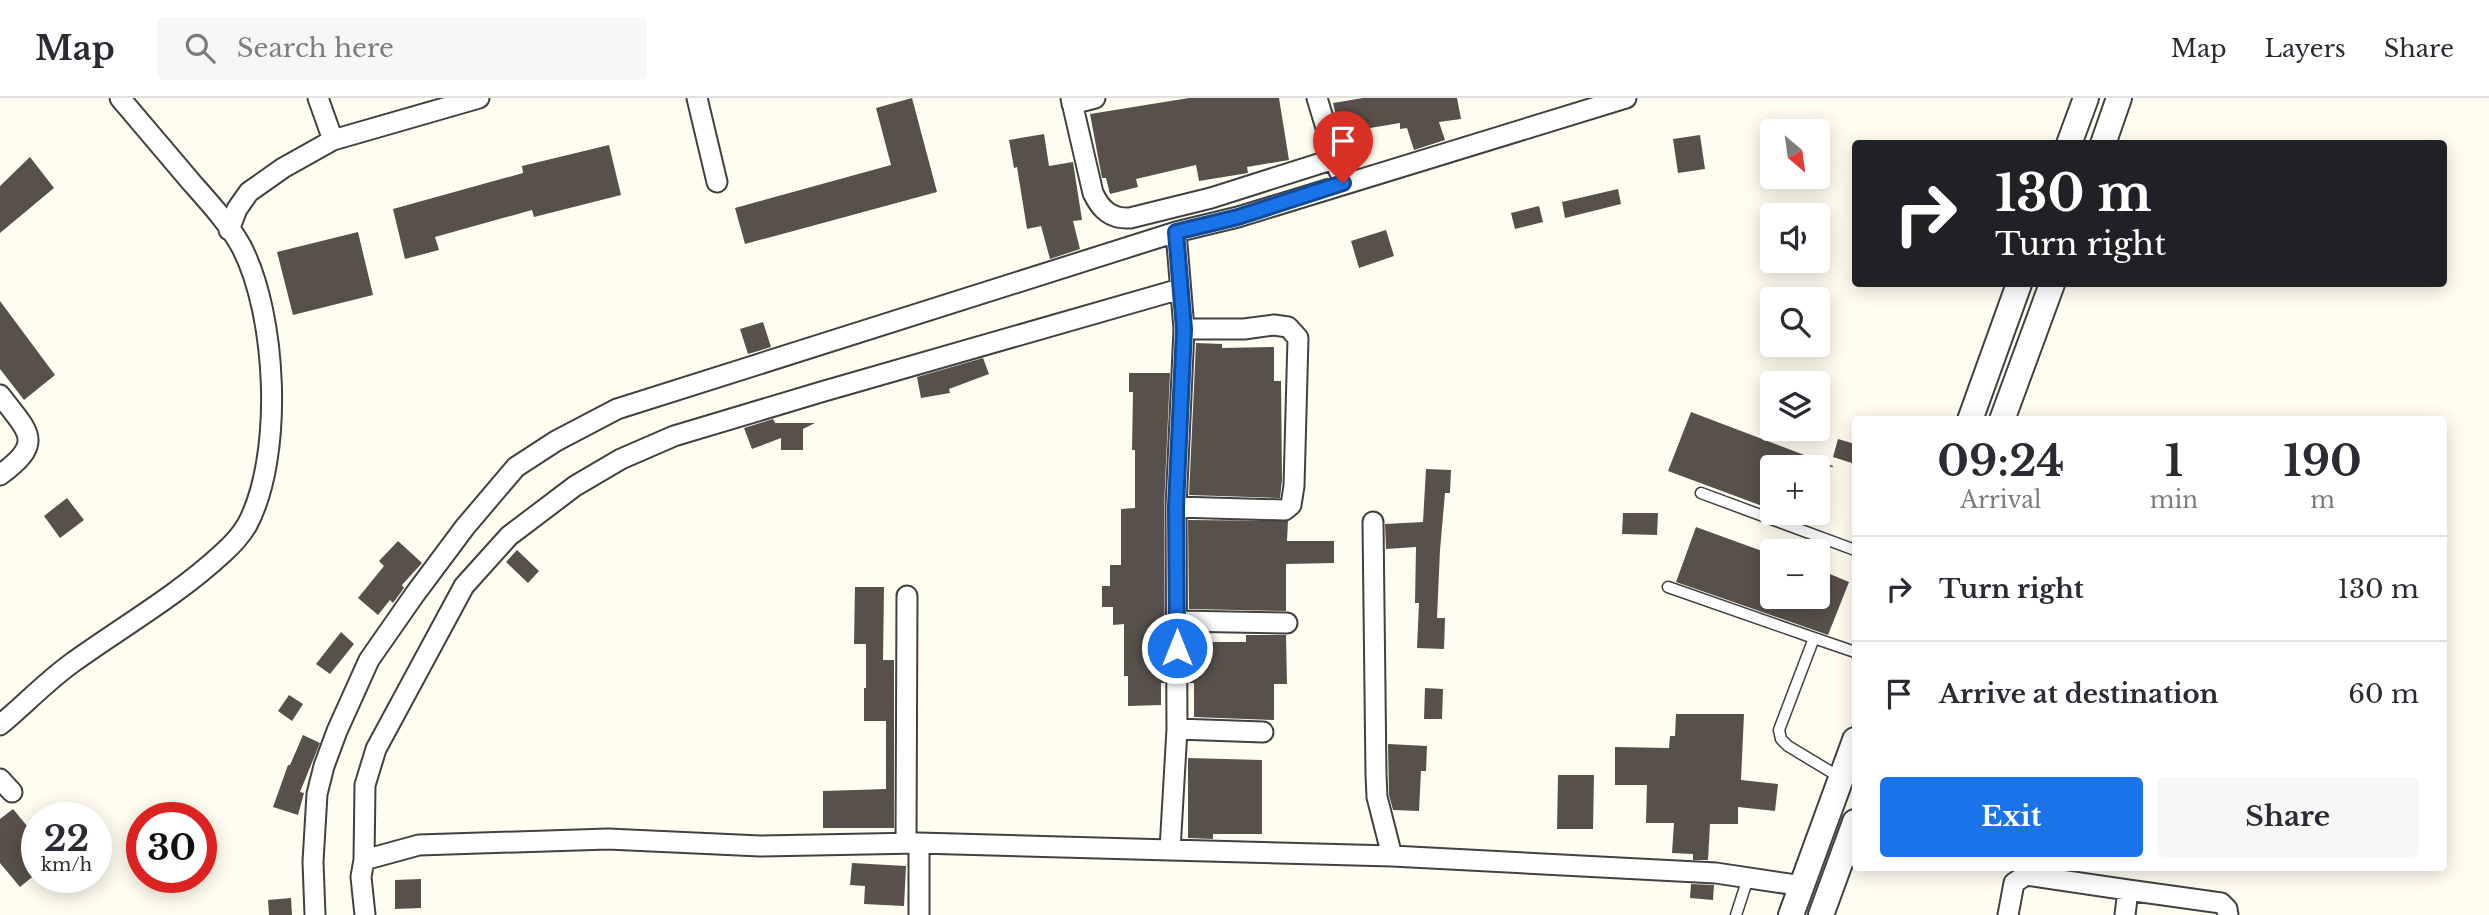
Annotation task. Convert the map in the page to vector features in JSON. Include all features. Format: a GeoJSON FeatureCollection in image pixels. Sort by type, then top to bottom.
{"type":"FeatureCollection","features":[{"type":"Feature","properties":{"kind":"street"},"geometry":{"type":"LineString","coordinates":[[0,725],[69,665],[186,583],[224,552],[246,526],[258,496],[269,447],[271,363],[262,304],[253,272],[239,244],[212,205],[120,98]]}},
{"type":"Feature","properties":{"kind":"street"},"geometry":{"type":"LineString","coordinates":[[318,98],[333,140]]}},
{"type":"Feature","properties":{"kind":"street"},"geometry":{"type":"LineString","coordinates":[[229,230],[237,209],[249,192],[283,168],[333,140],[479,98]]}},
{"type":"Feature","properties":{"kind":"street"},"geometry":{"type":"LineString","coordinates":[[696,98],[717,182]]}},
{"type":"Feature","properties":{"kind":"street"},"geometry":{"type":"LineString","coordinates":[[1095,98],[1072,101],[1093,193],[1100,207],[1120,219],[1211,198],[1335,159]]}},
{"type":"Feature","properties":{"kind":"street"},"geometry":{"type":"LineString","coordinates":[[1317,98],[1343,183]]}},
{"type":"Feature","properties":{"kind":"street"},"geometry":{"type":"LineString","coordinates":[[315,915],[313,862],[317,794],[324,766],[342,719],[369,660],[465,527],[516,467],[556,441],[617,410],[1343,183],[1626,98]]}},
{"type":"Feature","properties":{"kind":"street"},"geometry":{"type":"LineString","coordinates":[[2070,140],[2086,98]]}},
{"type":"Feature","properties":{"kind":"street"},"geometry":{"type":"LineString","coordinates":[[2104,140],[2119,98]]}},
{"type":"Feature","properties":{"kind":"street"},"geometry":{"type":"LineString","coordinates":[[1170,849],[1177,729],[1176,507],[1184,329],[1176,236]]}},
{"type":"Feature","properties":{"kind":"street"},"geometry":{"type":"LineString","coordinates":[[365,915],[361,877],[364,860],[365,785],[376,749],[464,586],[509,536],[575,486],[621,459],[674,436],[1179,285]]}},
{"type":"Feature","properties":{"kind":"street"},"geometry":{"type":"LineString","coordinates":[[1971,416],[2018,287]]}},
{"type":"Feature","properties":{"kind":"street"},"geometry":{"type":"LineString","coordinates":[[2003,416],[2051,287]]}},
{"type":"Feature","properties":{"kind":"street"},"geometry":{"type":"LineString","coordinates":[[1176,507],[1285,510],[1291,505],[1294,486],[1298,338],[1295,332],[1288,327],[1274,325],[1244,329],[1184,329]]}},
{"type":"Feature","properties":{"kind":"street"},"geometry":{"type":"LineString","coordinates":[[0,395],[19,420],[29,444],[19,461],[0,475]]}},
{"type":"Feature","properties":{"kind":"street"},"geometry":{"type":"LineString","coordinates":[[1373,522],[1377,797],[1392,856]]}},
{"type":"Feature","properties":{"kind":"street"},"geometry":{"type":"LineString","coordinates":[[907,596],[913,843],[919,915]]}},
{"type":"Feature","properties":{"kind":"street"},"geometry":{"type":"LineString","coordinates":[[1177,621],[1287,623]]}},
{"type":"Feature","properties":{"kind":"street"},"geometry":{"type":"LineString","coordinates":[[1177,729],[1263,732]]}},
{"type":"Feature","properties":{"kind":"street"},"geometry":{"type":"LineString","coordinates":[[1791,915],[1852,748]]}},
{"type":"Feature","properties":{"kind":"street"},"geometry":{"type":"LineString","coordinates":[[1821,915],[1852,830]]}},
{"type":"Feature","properties":{"kind":"street"},"geometry":{"type":"LineString","coordinates":[[364,860],[419,845],[459,843],[608,839],[760,846],[913,843],[1392,856],[1716,873],[1803,886]]}},
{"type":"Feature","properties":{"kind":"street"},"geometry":{"type":"LineString","coordinates":[[2008,915],[2014,883],[2026,875],[2221,903],[2227,909],[2228,915]]}},
{"type":"Feature","properties":{"kind":"street"},"geometry":{"type":"LineString","coordinates":[[2125,915],[2128,890]]}},
{"type":"Feature","properties":{"kind":"lane"},"geometry":{"type":"LineString","coordinates":[[1701,494],[1852,549]]}},
{"type":"Feature","properties":{"kind":"lane"},"geometry":{"type":"LineString","coordinates":[[1668,587],[1852,651]]}},
{"type":"Feature","properties":{"kind":"lane"},"geometry":{"type":"LineString","coordinates":[[1814,638],[1779,730],[1781,739],[1788,746],[1841,778]]}},
{"type":"Feature","properties":{"kind":"lane"},"geometry":{"type":"LineString","coordinates":[[1735,915],[1748,878]]}},
{"type":"Feature","properties":{"kind":"building"},"geometry":{"type":"Polygon","coordinates":[[[912,98],[937,192],[745,244],[735,208],[891,165],[876,108],[912,98]]]}},
{"type":"Feature","properties":{"kind":"building"},"geometry":{"type":"Polygon","coordinates":[[[1189,98],[1279,98],[1289,160],[1247,167],[1248,173],[1199,181],[1196,165],[1136,179],[1138,187],[1110,194],[1106,178],[1102,178],[1090,114],[1189,98]]]}},
{"type":"Feature","properties":{"kind":"building"},"geometry":{"type":"Polygon","coordinates":[[[1363,98],[1457,98],[1461,119],[1439,122],[1445,140],[1414,150],[1407,128],[1400,129],[1400,123],[1340,133],[1333,103],[1363,98]]]}},
{"type":"Feature","properties":{"kind":"building"},"geometry":{"type":"Polygon","coordinates":[[[1044,134],[1049,166],[1073,162],[1082,220],[1073,221],[1080,249],[1050,259],[1041,226],[1027,229],[1017,167],[1014,168],[1009,140],[1044,134]]]}},
{"type":"Feature","properties":{"kind":"building"},"geometry":{"type":"Polygon","coordinates":[[[1700,135],[1705,169],[1678,173],[1673,139],[1700,135]]]}},
{"type":"Feature","properties":{"kind":"building"},"geometry":{"type":"Polygon","coordinates":[[[609,145],[621,195],[534,217],[532,210],[435,237],[439,250],[405,259],[393,209],[523,173],[522,166],[609,145]]]}},
{"type":"Feature","properties":{"kind":"building"},"geometry":{"type":"Polygon","coordinates":[[[30,157],[54,188],[0,233],[0,186],[30,157]]]}},
{"type":"Feature","properties":{"kind":"building"},"geometry":{"type":"Polygon","coordinates":[[[1618,189],[1621,204],[1565,218],[1562,202],[1618,189]]]}},
{"type":"Feature","properties":{"kind":"building"},"geometry":{"type":"Polygon","coordinates":[[[1539,206],[1543,222],[1515,229],[1511,213],[1539,206]]]}},
{"type":"Feature","properties":{"kind":"building"},"geometry":{"type":"Polygon","coordinates":[[[1386,230],[1394,256],[1359,268],[1351,241],[1386,230]]]}},
{"type":"Feature","properties":{"kind":"building"},"geometry":{"type":"Polygon","coordinates":[[[358,232],[373,295],[293,315],[277,252],[358,232]]]}},
{"type":"Feature","properties":{"kind":"building"},"geometry":{"type":"Polygon","coordinates":[[[0,301],[55,375],[24,400],[0,369],[0,301]]]}},
{"type":"Feature","properties":{"kind":"building"},"geometry":{"type":"Polygon","coordinates":[[[763,322],[771,347],[748,354],[740,329],[763,322]]]}},
{"type":"Feature","properties":{"kind":"building"},"geometry":{"type":"Polygon","coordinates":[[[1196,343],[1222,344],[1222,348],[1274,347],[1274,381],[1281,381],[1280,498],[1189,495],[1196,343]]]}},
{"type":"Feature","properties":{"kind":"building"},"geometry":{"type":"Polygon","coordinates":[[[983,358],[989,374],[949,389],[950,393],[921,398],[917,377],[983,358]]]}},
{"type":"Feature","properties":{"kind":"building"},"geometry":{"type":"Polygon","coordinates":[[[1129,373],[1170,373],[1164,507],[1165,683],[1161,683],[1161,705],[1128,706],[1128,676],[1124,676],[1124,624],[1113,625],[1113,607],[1102,607],[1102,586],[1110,586],[1110,565],[1121,565],[1121,509],[1135,508],[1133,392],[1129,392],[1129,373]]]}},
{"type":"Feature","properties":{"kind":"building"},"geometry":{"type":"Polygon","coordinates":[[[1691,412],[1760,438],[1760,441],[1767,441],[1804,455],[1760,455],[1760,505],[1668,471],[1691,412]]]}},
{"type":"Feature","properties":{"kind":"building"},"geometry":{"type":"Polygon","coordinates":[[[773,419],[775,423],[815,423],[803,429],[803,450],[781,450],[781,438],[752,449],[744,428],[773,419]]]}},
{"type":"Feature","properties":{"kind":"building"},"geometry":{"type":"Polygon","coordinates":[[[1838,439],[1852,443],[1852,463],[1833,457],[1838,439]]]}},
{"type":"Feature","properties":{"kind":"building"},"geometry":{"type":"Polygon","coordinates":[[[1426,469],[1451,470],[1450,493],[1445,493],[1437,618],[1445,618],[1444,649],[1417,648],[1419,603],[1415,603],[1416,547],[1386,549],[1385,524],[1423,522],[1426,469]]]}},
{"type":"Feature","properties":{"kind":"building"},"geometry":{"type":"Polygon","coordinates":[[[67,498],[84,520],[60,538],[44,516],[67,498]]]}},
{"type":"Feature","properties":{"kind":"building"},"geometry":{"type":"Polygon","coordinates":[[[1623,513],[1658,513],[1657,535],[1622,534],[1623,513]]]}},
{"type":"Feature","properties":{"kind":"building"},"geometry":{"type":"Polygon","coordinates":[[[1188,520],[1288,521],[1287,541],[1334,541],[1334,563],[1286,564],[1286,611],[1189,609],[1188,520]]]}},
{"type":"Feature","properties":{"kind":"building"},"geometry":{"type":"Polygon","coordinates":[[[1696,527],[1760,550],[1760,609],[1830,609],[1830,574],[1849,582],[1828,635],[1676,582],[1696,527]]]}},
{"type":"Feature","properties":{"kind":"building"},"geometry":{"type":"Polygon","coordinates":[[[398,541],[422,563],[402,585],[404,588],[393,603],[390,600],[378,615],[358,598],[384,566],[379,561],[398,541]]]}},
{"type":"Feature","properties":{"kind":"building"},"geometry":{"type":"Polygon","coordinates":[[[517,550],[539,571],[528,583],[506,562],[517,550]]]}},
{"type":"Feature","properties":{"kind":"building"},"geometry":{"type":"Polygon","coordinates":[[[855,587],[884,587],[883,660],[894,660],[894,828],[823,828],[823,791],[886,789],[886,721],[864,721],[866,644],[854,644],[855,587]]]}},
{"type":"Feature","properties":{"kind":"building"},"geometry":{"type":"Polygon","coordinates":[[[341,632],[354,644],[330,674],[316,664],[341,632]]]}},
{"type":"Feature","properties":{"kind":"building"},"geometry":{"type":"Polygon","coordinates":[[[1246,635],[1286,635],[1287,684],[1274,684],[1274,720],[1194,717],[1194,683],[1189,683],[1189,642],[1246,642],[1246,635]]]}},
{"type":"Feature","properties":{"kind":"building"},"geometry":{"type":"Polygon","coordinates":[[[1425,688],[1443,689],[1442,719],[1424,719],[1425,688]]]}},
{"type":"Feature","properties":{"kind":"building"},"geometry":{"type":"Polygon","coordinates":[[[289,695],[303,704],[292,721],[278,711],[289,695]]]}},
{"type":"Feature","properties":{"kind":"building"},"geometry":{"type":"Polygon","coordinates":[[[1676,714],[1744,714],[1741,780],[1778,784],[1775,811],[1738,807],[1738,824],[1710,824],[1708,860],[1693,860],[1693,854],[1672,853],[1674,823],[1646,823],[1647,785],[1615,785],[1615,747],[1669,748],[1670,736],[1675,736],[1676,714]]]}},
{"type":"Feature","properties":{"kind":"building"},"geometry":{"type":"Polygon","coordinates":[[[303,735],[320,743],[300,792],[304,793],[298,815],[273,807],[288,765],[303,735]]]}},
{"type":"Feature","properties":{"kind":"building"},"geometry":{"type":"Polygon","coordinates":[[[1388,744],[1427,746],[1426,771],[1421,771],[1419,811],[1393,810],[1389,795],[1388,744]]]}},
{"type":"Feature","properties":{"kind":"building"},"geometry":{"type":"Polygon","coordinates":[[[1188,758],[1262,760],[1262,834],[1213,834],[1213,839],[1188,838],[1188,758]]]}},
{"type":"Feature","properties":{"kind":"building"},"geometry":{"type":"Polygon","coordinates":[[[1558,775],[1594,775],[1593,829],[1557,829],[1558,775]]]}},
{"type":"Feature","properties":{"kind":"building"},"geometry":{"type":"Polygon","coordinates":[[[13,809],[21,819],[20,887],[0,863],[0,819],[13,809]]]}},
{"type":"Feature","properties":{"kind":"building"},"geometry":{"type":"Polygon","coordinates":[[[852,863],[906,866],[904,906],[864,904],[865,886],[850,885],[852,863]]]}},
{"type":"Feature","properties":{"kind":"building"},"geometry":{"type":"Polygon","coordinates":[[[421,879],[421,908],[395,909],[395,880],[421,879]]]}},
{"type":"Feature","properties":{"kind":"building"},"geometry":{"type":"Polygon","coordinates":[[[1691,884],[1714,885],[1713,900],[1690,898],[1691,884]]]}},
{"type":"Feature","properties":{"kind":"building"},"geometry":{"type":"Polygon","coordinates":[[[291,898],[292,915],[269,915],[268,900],[291,898]]]}},
{"type":"Feature","properties":{"kind":"route"},"geometry":{"type":"LineString","coordinates":[[1177,648],[1176,507],[1184,329],[1176,232],[1238,217],[1343,183]]}}]}
